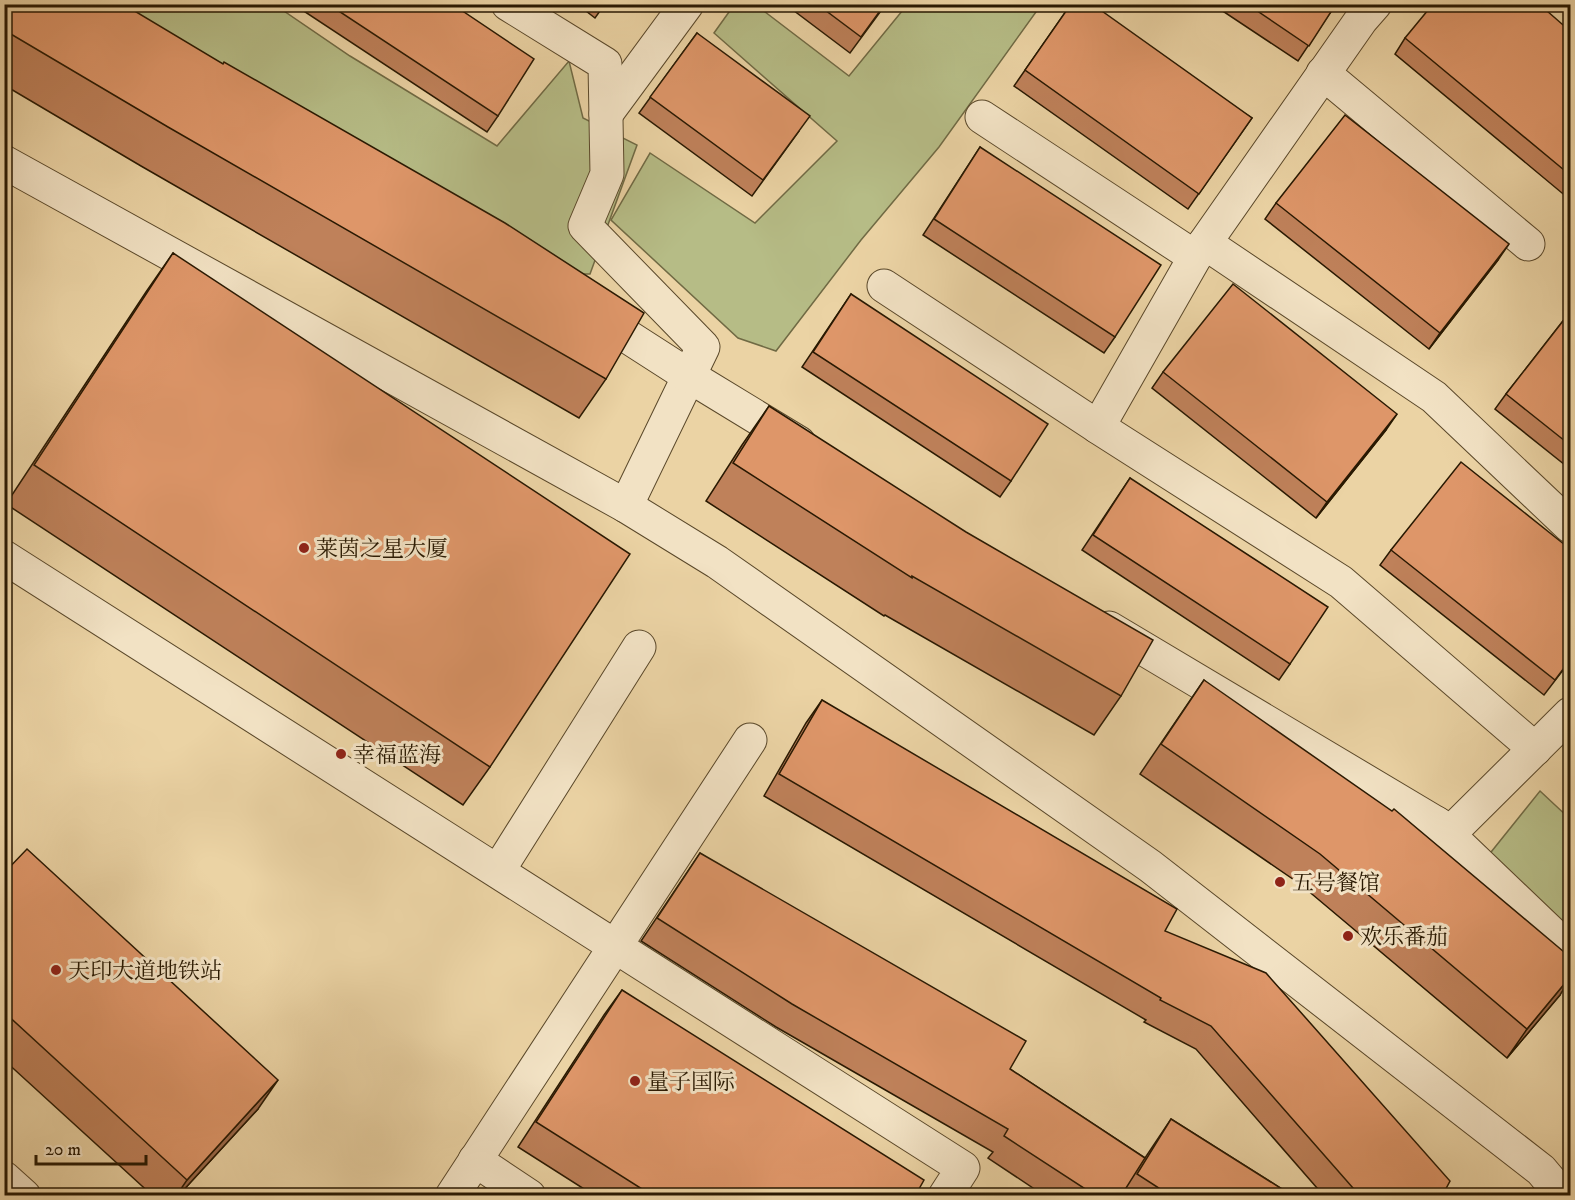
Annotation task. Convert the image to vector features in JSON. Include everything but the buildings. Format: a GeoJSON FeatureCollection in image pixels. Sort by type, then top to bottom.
{"type":"FeatureCollection","features":[{"type":"Feature","properties":{"kind":"street"},"geometry":{"type":"LineString","coordinates":[[508,4],[605,64],[607,174],[585,226],[703,347],[626,506]]}},
{"type":"Feature","properties":{"kind":"street"},"geometry":{"type":"LineString","coordinates":[[606,114],[687,4]]}},
{"type":"Feature","properties":{"kind":"street"},"geometry":{"type":"LineString","coordinates":[[1098,426],[1200,250],[1323,73],[1375,4]]}},
{"type":"Feature","properties":{"kind":"street"},"geometry":{"type":"LineString","coordinates":[[1323,73],[1528,244]]}},
{"type":"Feature","properties":{"kind":"street"},"geometry":{"type":"LineString","coordinates":[[982,117],[1434,397],[1570,526]]}},
{"type":"Feature","properties":{"kind":"street"},"geometry":{"type":"LineString","coordinates":[[4,162],[626,506],[717,562],[1150,866],[1541,1170],[1563,1196]]}},
{"type":"Feature","properties":{"kind":"street"},"geometry":{"type":"LineString","coordinates":[[884,286],[1341,582],[1535,749]]}},
{"type":"Feature","properties":{"kind":"street"},"geometry":{"type":"LineString","coordinates":[[568,298],[689,376],[822,456]]}},
{"type":"Feature","properties":{"kind":"street"},"geometry":{"type":"LineString","coordinates":[[4,557],[963,1168],[953,1193]]}},
{"type":"Feature","properties":{"kind":"street"},"geometry":{"type":"LineString","coordinates":[[1088,615],[1451,832],[1570,714]]}},
{"type":"Feature","properties":{"kind":"street"},"geometry":{"type":"LineString","coordinates":[[498,871],[639,647]]}},
{"type":"Feature","properties":{"kind":"street"},"geometry":{"type":"LineString","coordinates":[[452,1196],[750,740]]}},
{"type":"Feature","properties":{"kind":"street"},"geometry":{"type":"LineString","coordinates":[[1436,823],[1570,951]]}},
{"type":"Feature","properties":{"kind":"street"},"geometry":{"type":"LineString","coordinates":[[475,1160],[529,1196]]}},
{"type":"Feature","properties":{"kind":"street"},"geometry":{"type":"LineString","coordinates":[[4,1178],[24,1196]]}},
{"type":"Feature","properties":{"kind":"green space"},"geometry":{"type":"Polygon","coordinates":[[[60,5],[275,5],[350,56],[497,146],[569,61],[583,118],[637,145],[590,274],[548,274],[60,5]]]}},
{"type":"Feature","properties":{"kind":"green space"},"geometry":{"type":"Polygon","coordinates":[[[734,5],[756,5],[849,76],[907,5],[1041,5],[939,147],[861,240],[776,351],[738,338],[611,220],[650,153],[755,223],[837,141],[714,33],[734,5]]]}},
{"type":"Feature","properties":{"kind":"green space"},"geometry":{"type":"Polygon","coordinates":[[[1540,791],[1570,819],[1570,982],[1467,882],[1540,791]]]}},
{"type":"Feature","properties":{"kind":"place","name":"莱茵之星大厦"},"geometry":{"type":"Point","coordinates":[304,548]}},
{"type":"Feature","properties":{"kind":"place","name":"幸福蓝海"},"geometry":{"type":"Point","coordinates":[341,754]}},
{"type":"Feature","properties":{"kind":"place","name":"五号餐馆"},"geometry":{"type":"Point","coordinates":[1280,882]}},
{"type":"Feature","properties":{"kind":"place","name":"欢乐番茄"},"geometry":{"type":"Point","coordinates":[1348,936]}},
{"type":"Feature","properties":{"kind":"place","name":"天印大道地铁站"},"geometry":{"type":"Point","coordinates":[56,970]}},
{"type":"Feature","properties":{"kind":"place","name":"量子国际"},"geometry":{"type":"Point","coordinates":[635,1081]}}]}
